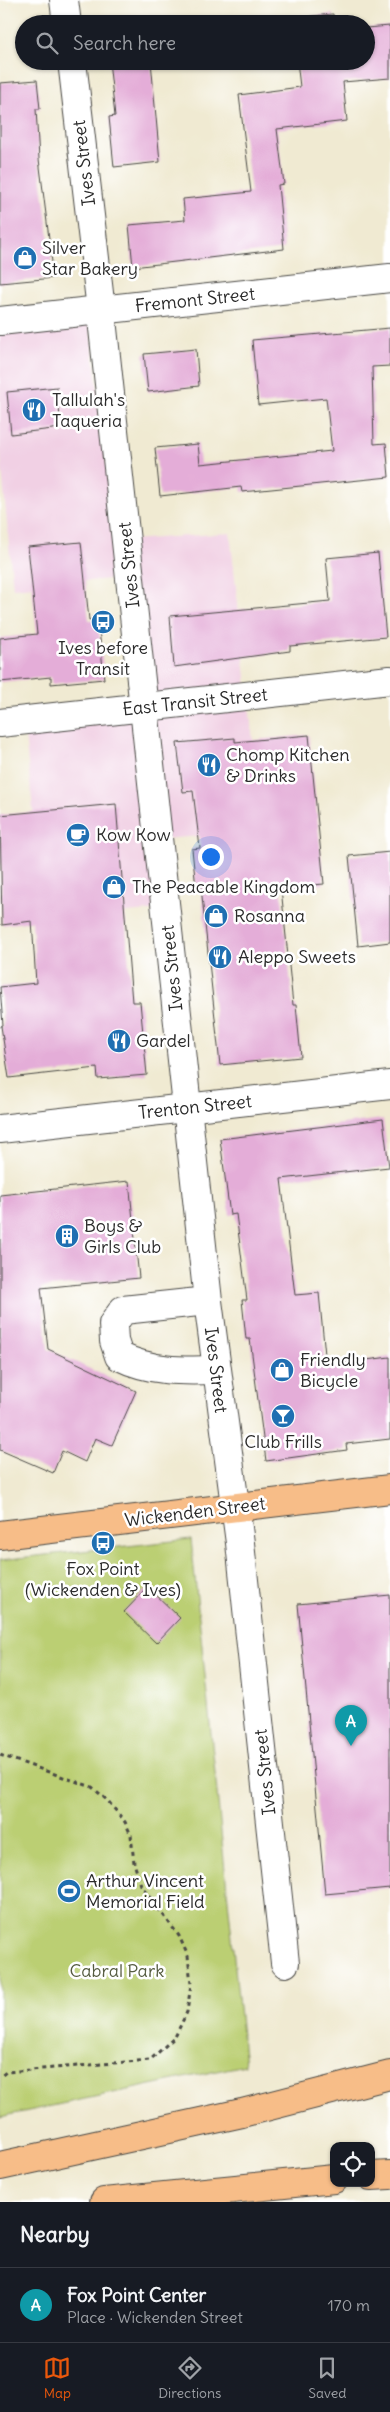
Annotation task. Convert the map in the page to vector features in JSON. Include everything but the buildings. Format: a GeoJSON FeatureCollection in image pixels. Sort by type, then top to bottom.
{"type":"FeatureCollection","features":[{"type":"Feature","properties":{"kind":"main road","name":"Wickenden Street"},"geometry":{"type":"LineString","coordinates":[[0,1536],[390,1489]]}},
{"type":"Feature","properties":{"kind":"main road"},"geometry":{"type":"LineString","coordinates":[[0,2166],[242,2113],[390,2075]]}},
{"type":"Feature","properties":{"kind":"main road"},"geometry":{"type":"LineString","coordinates":[[375,2176],[390,2175]]}},
{"type":"Feature","properties":{"kind":"main road"},"geometry":{"type":"LineString","coordinates":[[104,2202],[330,2179]]}},
{"type":"Feature","properties":{"kind":"street"},"geometry":{"type":"LineString","coordinates":[[64,0],[66,15]]}},
{"type":"Feature","properties":{"kind":"street","name":"Ives Street"},"geometry":{"type":"LineString","coordinates":[[73,70],[101,310],[208,1302],[236,1507],[285,1963]]}},
{"type":"Feature","properties":{"kind":"street","name":"Fremont Street"},"geometry":{"type":"LineString","coordinates":[[0,321],[390,278]]}},
{"type":"Feature","properties":{"kind":"street","name":"East Transit Street"},"geometry":{"type":"LineString","coordinates":[[0,723],[390,680]]}},
{"type":"Feature","properties":{"kind":"street","name":"Trenton Street"},"geometry":{"type":"LineString","coordinates":[[0,1129],[390,1085]]}},
{"type":"Feature","properties":{"kind":"street"},"geometry":{"type":"LineString","coordinates":[[208,1302],[123,1310],[113,1324],[114,1340],[119,1356],[136,1364],[173,1372],[216,1370]]}},
{"type":"Feature","properties":{"kind":"path"},"geometry":{"type":"LineString","coordinates":[[0,1755],[92,1787],[108,1801],[125,1822],[131,1835],[134,1863],[141,1885],[179,1936],[188,1956],[191,1984],[188,2012],[175,2038],[150,2060],[6,2072],[0,2075]]}},
{"type":"Feature","properties":{"kind":"shaded area"},"geometry":{"type":"Polygon","coordinates":[[[89,318],[116,541],[230,533],[263,831],[151,840],[159,910],[45,921],[23,717],[134,704],[120,578],[13,588],[0,448],[0,324],[89,318]]]}},
{"type":"Feature","properties":{"kind":"green space","name":"Cabral Park"},"geometry":{"type":"Polygon","coordinates":[[[191,1539],[245,2065],[0,2117],[0,1560],[191,1539]]]}},
{"type":"Feature","properties":{"kind":"place","name":"Silver Star Bakery"},"geometry":{"type":"Point","coordinates":[25,258]}},
{"type":"Feature","properties":{"kind":"place","name":"Tallulah's Taqueria"},"geometry":{"type":"Point","coordinates":[34,410]}},
{"type":"Feature","properties":{"kind":"place","name":"Ives before Transit"},"geometry":{"type":"Point","coordinates":[103,622]}},
{"type":"Feature","properties":{"kind":"place","name":"Chomp Kitchen & Drinks"},"geometry":{"type":"Point","coordinates":[209,765]}},
{"type":"Feature","properties":{"kind":"place","name":"Kow Kow"},"geometry":{"type":"Point","coordinates":[78,835]}},
{"type":"Feature","properties":{"kind":"place","name":"The Peacable Kingdom"},"geometry":{"type":"Point","coordinates":[114,887]}},
{"type":"Feature","properties":{"kind":"place","name":"Rosanna"},"geometry":{"type":"Point","coordinates":[216,916]}},
{"type":"Feature","properties":{"kind":"place","name":"Aleppo Sweets"},"geometry":{"type":"Point","coordinates":[220,957]}},
{"type":"Feature","properties":{"kind":"place","name":"Gardel"},"geometry":{"type":"Point","coordinates":[119,1041]}},
{"type":"Feature","properties":{"kind":"place","name":"Boys & Girls Club"},"geometry":{"type":"Point","coordinates":[67,1236]}},
{"type":"Feature","properties":{"kind":"place","name":"Friendly Bicycle"},"geometry":{"type":"Point","coordinates":[282,1370]}},
{"type":"Feature","properties":{"kind":"place","name":"Club Frills"},"geometry":{"type":"Point","coordinates":[283,1416]}},
{"type":"Feature","properties":{"kind":"place","name":"Fox Point (Wickenden & Ives)"},"geometry":{"type":"Point","coordinates":[103,1543]}},
{"type":"Feature","properties":{"kind":"place","name":"Fox Point Center"},"geometry":{"type":"Point","coordinates":[351,1746]}},
{"type":"Feature","properties":{"kind":"place","name":"Arthur Vincent Memorial Field"},"geometry":{"type":"Point","coordinates":[69,1891]}}]}
